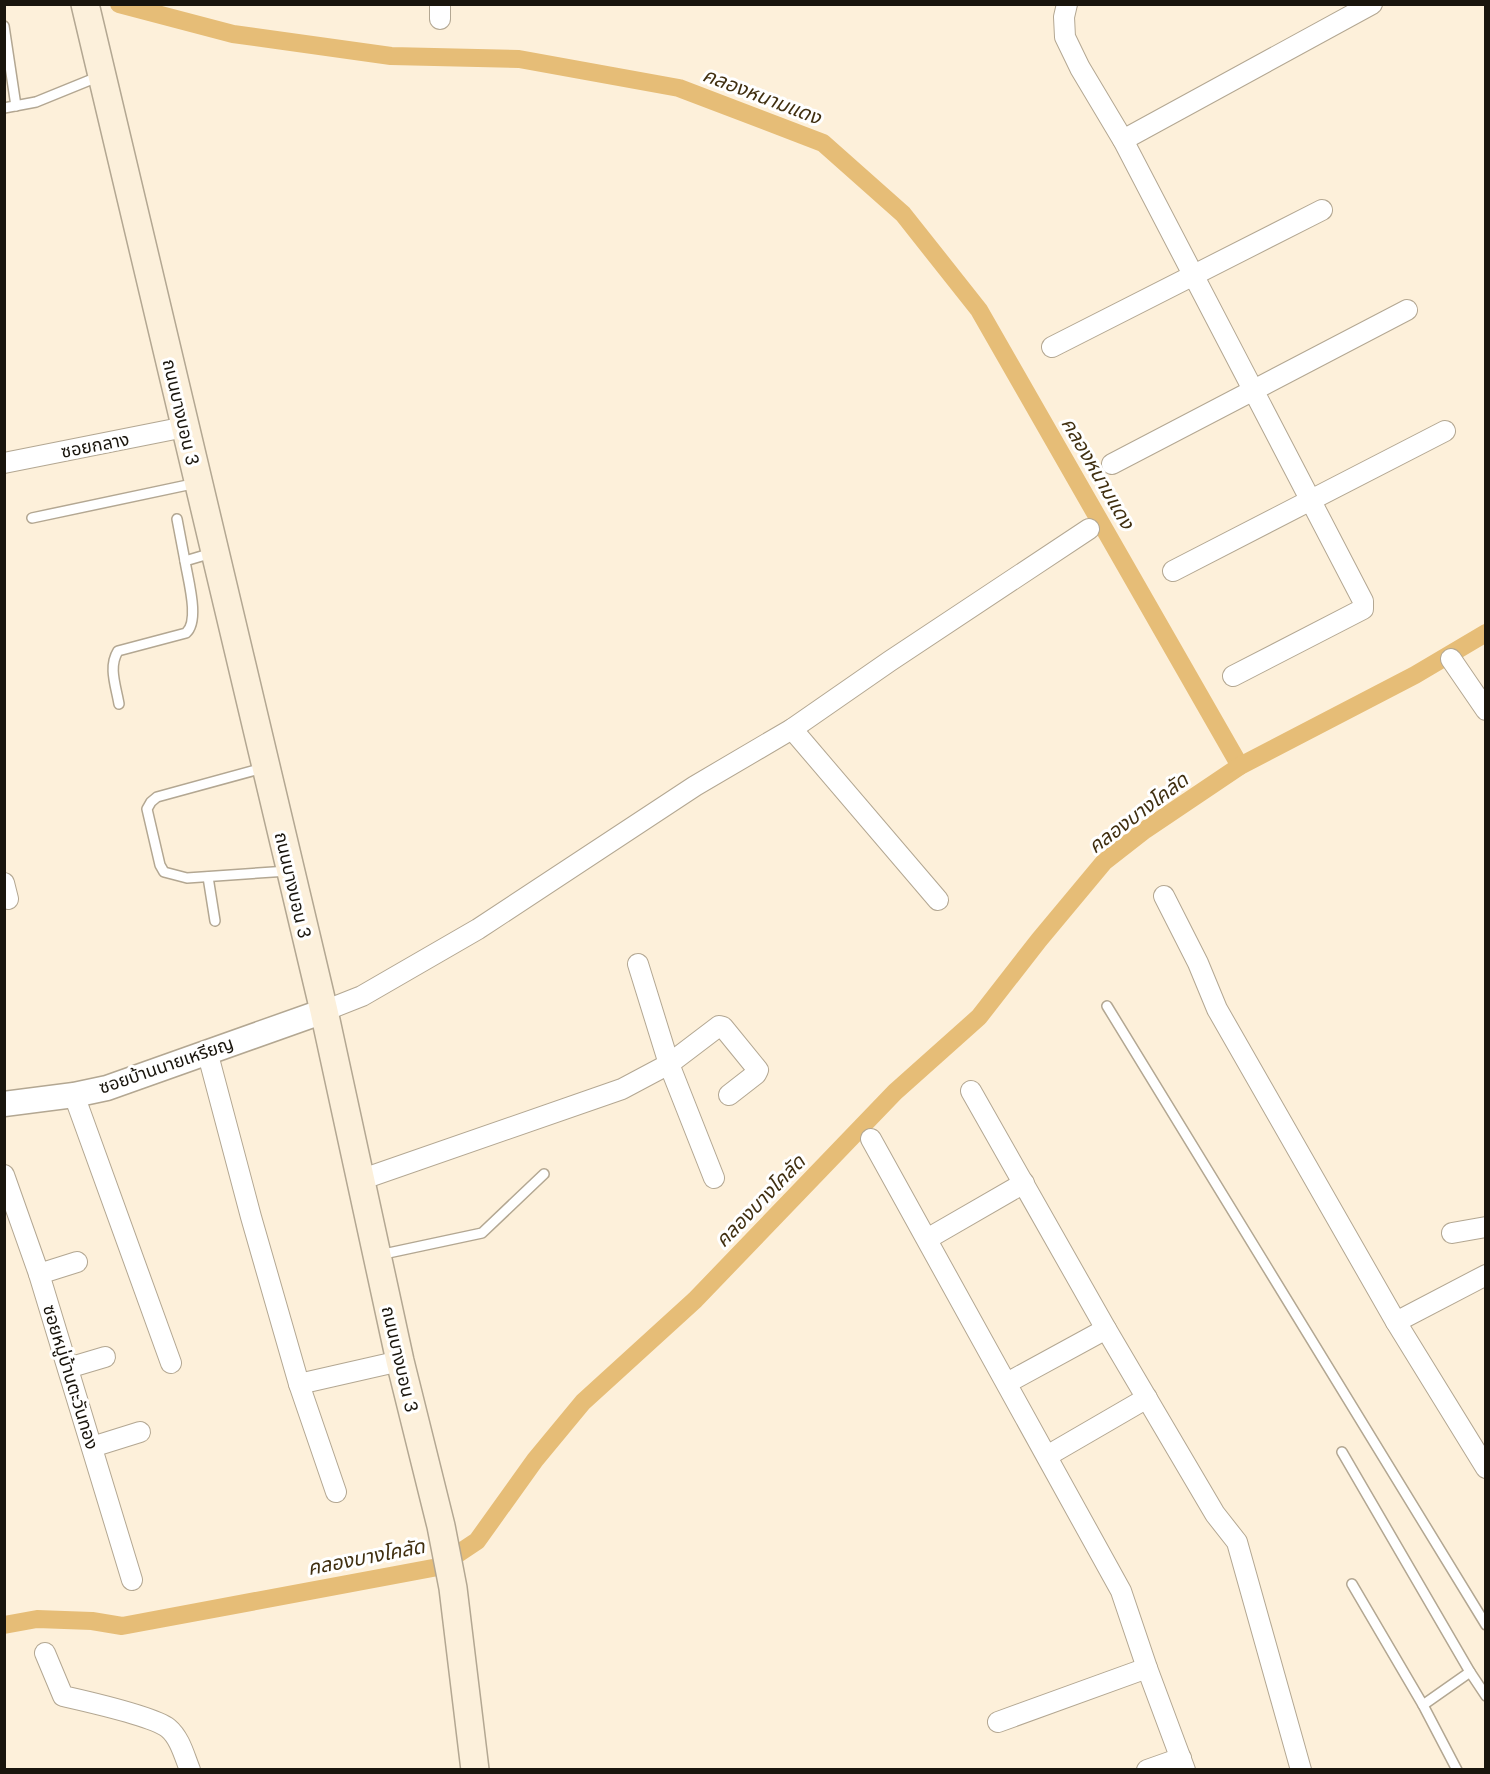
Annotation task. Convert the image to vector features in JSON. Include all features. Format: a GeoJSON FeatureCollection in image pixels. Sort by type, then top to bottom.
{"type":"FeatureCollection","features":[{"type":"Feature","properties":{"kind":"main road","name":"ถนนบางบอน 3"},"geometry":{"type":"LineString","coordinates":[[86,10],[324,1011],[400,1361],[441,1526],[453,1588],[475,1770]]}},
{"type":"Feature","properties":{"kind":"street"},"geometry":{"type":"LineString","coordinates":[[1067,4],[1064,16],[1065,37],[1080,68],[1123,140],[1363,601],[1363,609],[1233,676]]}},
{"type":"Feature","properties":{"kind":"street"},"geometry":{"type":"LineString","coordinates":[[1123,140],[1372,4]]}},
{"type":"Feature","properties":{"kind":"street"},"geometry":{"type":"LineString","coordinates":[[1052,347],[1322,210]]}},
{"type":"Feature","properties":{"kind":"street"},"geometry":{"type":"LineString","coordinates":[[1112,464],[1407,310]]}},
{"type":"Feature","properties":{"kind":"street","name":"ซอยกลาง"},"geometry":{"type":"LineString","coordinates":[[4,463],[185,427]]}},
{"type":"Feature","properties":{"kind":"street"},"geometry":{"type":"LineString","coordinates":[[1173,571],[1445,431]]}},
{"type":"Feature","properties":{"kind":"street"},"geometry":{"type":"LineString","coordinates":[[324,1011],[362,996],[477,929],[694,786],[792,729],[1089,529]]}},
{"type":"Feature","properties":{"kind":"street"},"geometry":{"type":"LineString","coordinates":[[1451,659],[1485,710]]}},
{"type":"Feature","properties":{"kind":"street"},"geometry":{"type":"LineString","coordinates":[[792,729],[938,900]]}},
{"type":"Feature","properties":{"kind":"street"},"geometry":{"type":"LineString","coordinates":[[1164,896],[1198,963],[1217,1009],[1396,1322],[1485,1468]]}},
{"type":"Feature","properties":{"kind":"street"},"geometry":{"type":"LineString","coordinates":[[638,964],[669,1064],[714,1178]]}},
{"type":"Feature","properties":{"kind":"street","name":"ซอยบ้านนายเหรียญ"},"geometry":{"type":"LineString","coordinates":[[4,1104],[74,1095],[118,1084],[324,1011]]}},
{"type":"Feature","properties":{"kind":"street"},"geometry":{"type":"LineString","coordinates":[[360,1180],[622,1089],[669,1064],[720,1026],[758,1070],[729,1095]]}},
{"type":"Feature","properties":{"kind":"street"},"geometry":{"type":"LineString","coordinates":[[207,1051],[299,1384],[336,1492]]}},
{"type":"Feature","properties":{"kind":"street"},"geometry":{"type":"LineString","coordinates":[[971,1091],[1106,1329],[1215,1514],[1237,1542],[1301,1770]]}},
{"type":"Feature","properties":{"kind":"street"},"geometry":{"type":"LineString","coordinates":[[74,1095],[171,1363]]}},
{"type":"Feature","properties":{"kind":"street"},"geometry":{"type":"LineString","coordinates":[[871,1138],[1121,1591],[1183,1764],[1147,1770]]}},
{"type":"Feature","properties":{"kind":"street","name":"ซอยหมู่บ้านตะวันทอง"},"geometry":{"type":"LineString","coordinates":[[4,1175],[39,1274],[132,1580]]}},
{"type":"Feature","properties":{"kind":"street"},"geometry":{"type":"LineString","coordinates":[[927,1239],[1024,1183]]}},
{"type":"Feature","properties":{"kind":"street"},"geometry":{"type":"LineString","coordinates":[[1452,1233],[1485,1227]]}},
{"type":"Feature","properties":{"kind":"street"},"geometry":{"type":"LineString","coordinates":[[39,1274],[77,1262]]}},
{"type":"Feature","properties":{"kind":"street"},"geometry":{"type":"LineString","coordinates":[[1396,1322],[1485,1275]]}},
{"type":"Feature","properties":{"kind":"street"},"geometry":{"type":"LineString","coordinates":[[1007,1383],[1106,1329]]}},
{"type":"Feature","properties":{"kind":"street"},"geometry":{"type":"LineString","coordinates":[[68,1368],[105,1357]]}},
{"type":"Feature","properties":{"kind":"street"},"geometry":{"type":"LineString","coordinates":[[299,1384],[400,1361]]}},
{"type":"Feature","properties":{"kind":"street"},"geometry":{"type":"LineString","coordinates":[[1047,1456],[1147,1398]]}},
{"type":"Feature","properties":{"kind":"street"},"geometry":{"type":"LineString","coordinates":[[92,1447],[140,1432]]}},
{"type":"Feature","properties":{"kind":"street"},"geometry":{"type":"LineString","coordinates":[[45,1653],[63,1696],[151,1720],[167,1728],[178,1740],[190,1770]]}},
{"type":"Feature","properties":{"kind":"street"},"geometry":{"type":"LineString","coordinates":[[998,1722],[1147,1668]]}},
{"type":"Feature","properties":{"kind":"lane"},"geometry":{"type":"LineString","coordinates":[[4,26],[16,106]]}},
{"type":"Feature","properties":{"kind":"lane"},"geometry":{"type":"LineString","coordinates":[[4,108],[36,102],[102,75]]}},
{"type":"Feature","properties":{"kind":"lane"},"geometry":{"type":"LineString","coordinates":[[32,518],[198,483]]}},
{"type":"Feature","properties":{"kind":"lane"},"geometry":{"type":"LineString","coordinates":[[119,704],[112,668],[118,651],[186,633],[192,628],[194,619],[177,519]]}},
{"type":"Feature","properties":{"kind":"lane"},"geometry":{"type":"LineString","coordinates":[[185,561],[214,552]]}},
{"type":"Feature","properties":{"kind":"lane"},"geometry":{"type":"LineString","coordinates":[[265,767],[157,797],[151,802],[147,809],[160,865],[164,872],[186,878],[290,871]]}},
{"type":"Feature","properties":{"kind":"lane"},"geometry":{"type":"LineString","coordinates":[[208,876],[214,921]]}},
{"type":"Feature","properties":{"kind":"lane"},"geometry":{"type":"LineString","coordinates":[[1107,1006],[1485,1625]]}},
{"type":"Feature","properties":{"kind":"lane"},"geometry":{"type":"LineString","coordinates":[[377,1256],[482,1233],[544,1174]]}},
{"type":"Feature","properties":{"kind":"lane"},"geometry":{"type":"LineString","coordinates":[[1342,1452],[1485,1696]]}},
{"type":"Feature","properties":{"kind":"lane"},"geometry":{"type":"LineString","coordinates":[[1352,1584],[1423,1705],[1457,1770]]}},
{"type":"Feature","properties":{"kind":"lane"},"geometry":{"type":"LineString","coordinates":[[1423,1705],[1470,1672]]}},
{"type":"Feature","properties":{"kind":"waterway","name":"คลองหนามแดง"},"geometry":{"type":"LineString","coordinates":[[119,4],[233,34],[391,56],[519,59],[679,88],[823,143],[903,214],[979,310],[1240,766]]}},
{"type":"Feature","properties":{"kind":"waterway","name":"คลองบางโคลัด"},"geometry":{"type":"LineString","coordinates":[[4,1625],[37,1619],[92,1621],[122,1626],[438,1567],[477,1541],[535,1460],[583,1402],[695,1300],[895,1092],[979,1017],[1104,862],[1145,830],[1240,766],[1415,675],[1486,633]]}}]}
